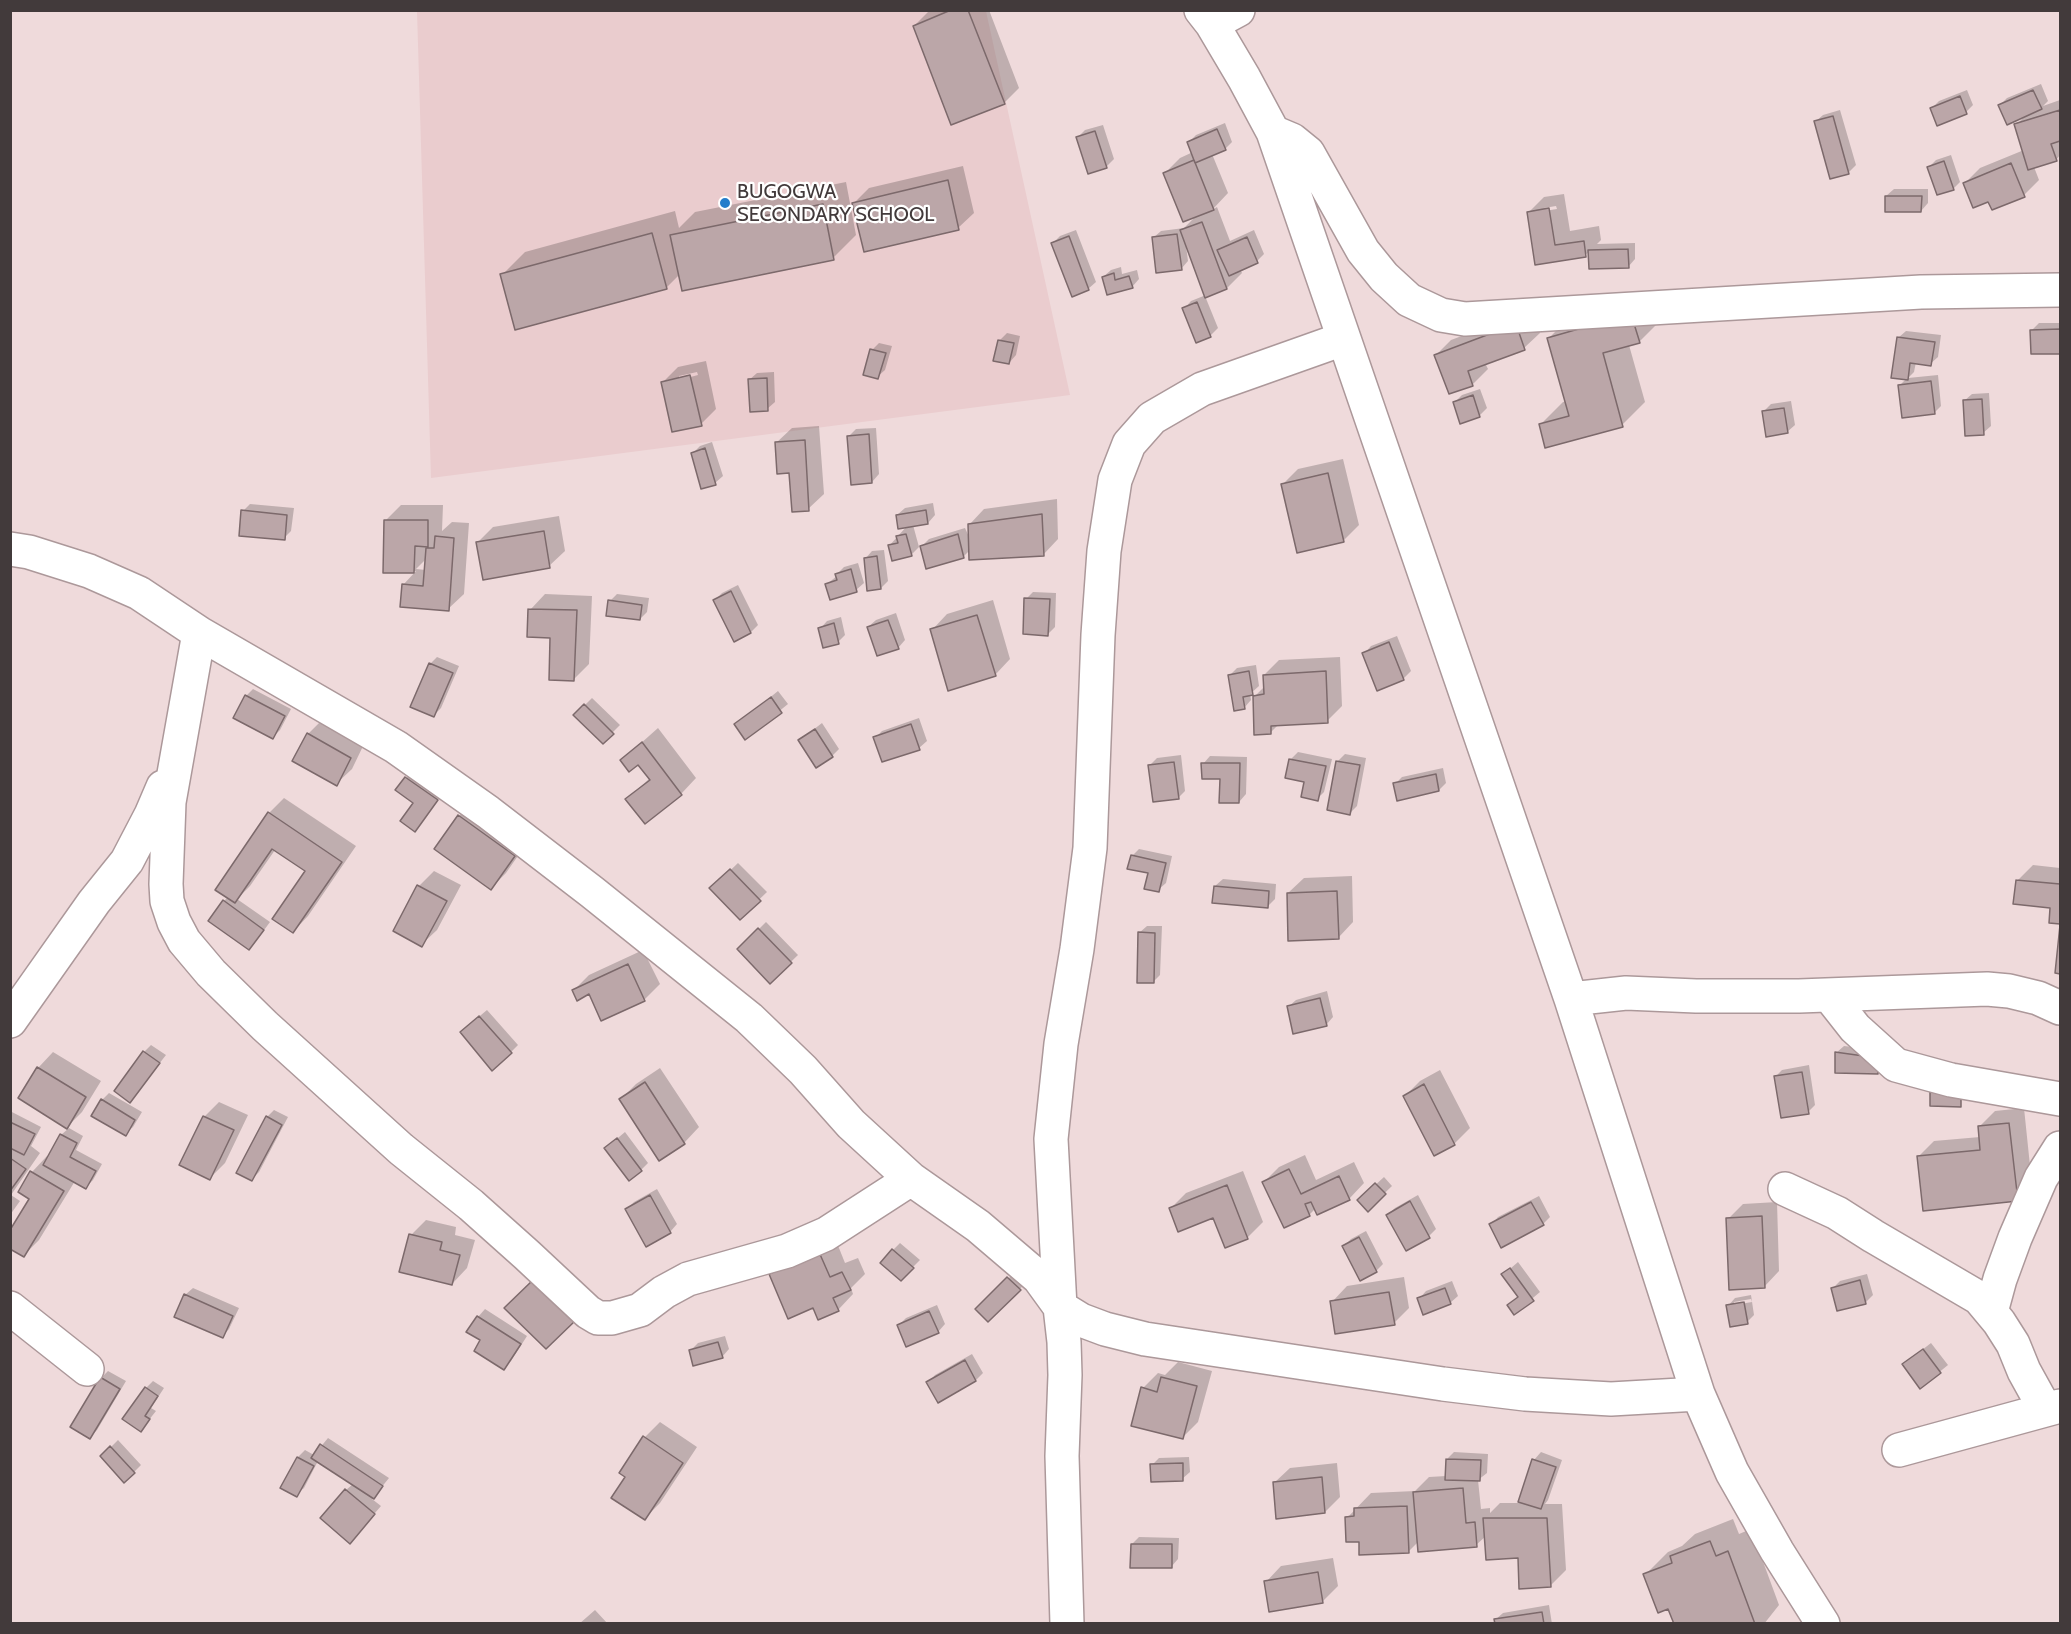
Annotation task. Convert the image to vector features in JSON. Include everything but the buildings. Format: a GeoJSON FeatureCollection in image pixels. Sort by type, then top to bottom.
{"type":"FeatureCollection","features":[{"type":"Feature","properties":{"kind":"street"},"geometry":{"type":"LineString","coordinates":[[1217,15],[1244,78],[1273,132],[1571,999],[1698,1394],[1732,1472],[1777,1551],[1823,1623]]}},
{"type":"Feature","properties":{"kind":"street"},"geometry":{"type":"LineString","coordinates":[[1273,132],[1292,140],[1308,153],[1363,251],[1384,277],[1409,300],[1441,315],[1465,319],[1921,292],[2061,290]]}},
{"type":"Feature","properties":{"kind":"street"},"geometry":{"type":"LineString","coordinates":[[1067,1623],[1062,1456],[1064,1342],[1051,1138],[1060,1044],[1077,949],[1090,848],[1098,635],[1104,552],[1115,480],[1129,444],[1152,418],[1202,388],[1343,339]]}},
{"type":"Feature","properties":{"kind":"street"},"geometry":{"type":"LineString","coordinates":[[10,549],[29,552],[89,571],[139,593],[199,633],[396,747],[488,813],[592,892],[749,1018],[803,1070],[851,1124],[911,1179],[978,1226],[1039,1278],[1060,1307],[1081,1320],[1145,1339],[1443,1384],[1525,1394],[1611,1399],[1698,1394]]}},
{"type":"Feature","properties":{"kind":"street"},"geometry":{"type":"LineString","coordinates":[[199,633],[169,802],[167,901],[184,941],[219,980],[329,1084],[401,1149],[479,1212],[577,1303],[598,1318],[612,1318],[640,1310],[664,1292],[688,1279],[787,1251],[816,1238],[863,1211],[911,1179]]}},
{"type":"Feature","properties":{"kind":"street"},"geometry":{"type":"LineString","coordinates":[[10,1021],[94,902],[127,861],[151,815],[178,752]]}},
{"type":"Feature","properties":{"kind":"street"},"geometry":{"type":"LineString","coordinates":[[1571,999],[1626,993],[1696,996],[1829,995],[1987,989],[2009,991],[2061,1008]]}},
{"type":"Feature","properties":{"kind":"street"},"geometry":{"type":"LineString","coordinates":[[1829,995],[1855,1028],[1896,1065],[1951,1080],[2061,1099]]}},
{"type":"Feature","properties":{"kind":"street"},"geometry":{"type":"LineString","coordinates":[[1991,1312],[2015,1238],[2042,1178],[2061,1148]]}},
{"type":"Feature","properties":{"kind":"street"},"geometry":{"type":"LineString","coordinates":[[1785,1189],[1838,1213],[1979,1298],[2013,1344],[2024,1371],[2053,1407],[1935,1442],[1899,1450]]}},
{"type":"Feature","properties":{"kind":"street"},"geometry":{"type":"LineString","coordinates":[[10,1308],[87,1369]]}},
{"type":"Feature","properties":{"kind":"shaded area","name":"BUGOGWA SECONDARY SCHOOL"},"geometry":{"type":"Polygon","coordinates":[[[417,11],[986,11],[1070,395],[431,478],[417,11]]]}},
{"type":"Feature","properties":{"kind":"place","name":"BUGOGWA SECONDARY SCHOOL"},"geometry":{"type":"Point","coordinates":[725,203]}}]}
